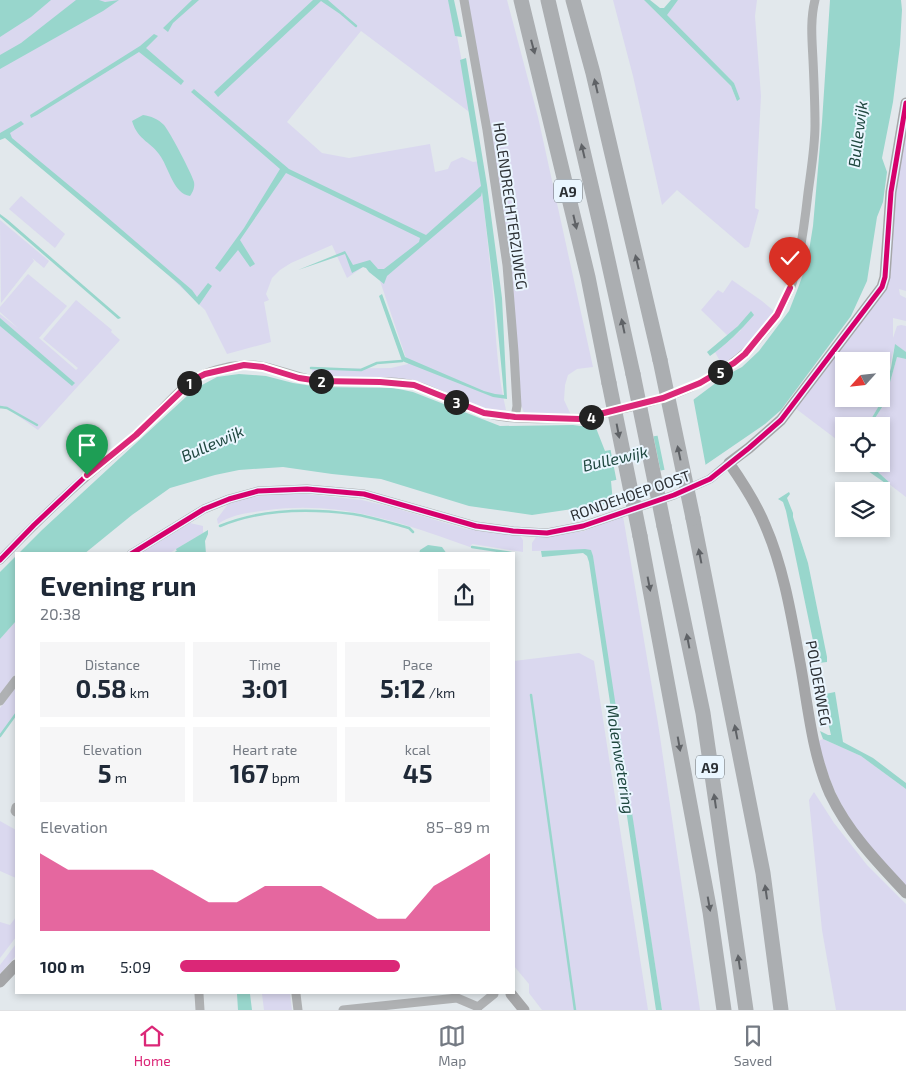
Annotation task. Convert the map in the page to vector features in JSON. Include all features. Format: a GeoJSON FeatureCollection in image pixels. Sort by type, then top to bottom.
{"type":"FeatureCollection","features":[{"type":"Feature","properties":{"kind":"highway","name":"A9"},"geometry":{"type":"LineString","coordinates":[[521,0],[588,277],[640,536],[710,912],[724,1010]]}},
{"type":"Feature","properties":{"kind":"highway","name":"A9"},"geometry":{"type":"LineString","coordinates":[[548,0],[633,374],[702,713],[746,1010]]}},
{"type":"Feature","properties":{"kind":"highway","name":"A9"},"geometry":{"type":"LineString","coordinates":[[573,0],[595,82],[660,360],[693,518],[763,873],[781,1010]]}},
{"type":"Feature","properties":{"kind":"street","name":"HOLENDRECHTERZIJWEG"},"geometry":{"type":"LineString","coordinates":[[464,0],[487,130],[507,265],[517,406],[515,417]]}},
{"type":"Feature","properties":{"kind":"street"},"geometry":{"type":"LineString","coordinates":[[0,560],[87,475],[136,435],[193,380],[220,369],[244,365],[263,367],[299,378],[319,381],[380,382],[414,385],[484,413],[515,417],[580,419],[679,393],[734,363],[745,354],[777,315],[790,288],[799,253],[807,207],[815,126],[811,26],[815,0]]}},
{"type":"Feature","properties":{"kind":"street","name":"RONDEHOEP OOST"},"geometry":{"type":"LineString","coordinates":[[134,552],[204,510],[229,499],[258,491],[307,489],[364,494],[476,526],[513,531],[547,532],[583,526],[674,495],[710,479],[781,420],[882,286],[885,277],[891,192],[906,103]]}},
{"type":"Feature","properties":{"kind":"street","name":"POLDERWEG"},"geometry":{"type":"LineString","coordinates":[[730,463],[755,503],[766,525],[780,565],[816,752],[830,794],[848,826],[874,859],[906,892]]}},
{"type":"Feature","properties":{"kind":"street"},"geometry":{"type":"LineString","coordinates":[[0,701],[15,681]]}},
{"type":"Feature","properties":{"kind":"street"},"geometry":{"type":"LineString","coordinates":[[0,982],[15,966]]}},
{"type":"Feature","properties":{"kind":"street"},"geometry":{"type":"LineString","coordinates":[[199,994],[200,1010]]}},
{"type":"Feature","properties":{"kind":"street"},"geometry":{"type":"LineString","coordinates":[[296,994],[298,1010]]}},
{"type":"Feature","properties":{"kind":"street"},"geometry":{"type":"LineString","coordinates":[[342,1010],[457,998],[478,1008],[494,994]]}},
{"type":"Feature","properties":{"kind":"street"},"geometry":{"type":"LineString","coordinates":[[511,994],[524,1010]]}},
{"type":"Feature","properties":{"kind":"shaded area"},"geometry":{"type":"Polygon","coordinates":[[[0,0],[450,0],[472,114],[361,31],[287,122],[322,153],[349,158],[430,144],[435,172],[448,169],[451,162],[462,157],[473,162],[480,161],[499,368],[506,410],[490,411],[424,385],[313,378],[312,369],[391,368],[408,364],[379,278],[363,267],[347,278],[332,245],[291,263],[272,278],[266,294],[269,300],[264,302],[271,342],[227,354],[205,310],[165,272],[5,134],[0,140],[0,0]]]}},
{"type":"Feature","properties":{"kind":"shaded area"},"geometry":{"type":"Polygon","coordinates":[[[467,0],[507,0],[538,117],[593,367],[577,369],[568,375],[564,400],[571,415],[525,415],[521,405],[505,233],[467,0]]]}},
{"type":"Feature","properties":{"kind":"shaded area"},"geometry":{"type":"Polygon","coordinates":[[[613,0],[644,0],[731,86],[737,101],[734,83],[666,15],[678,0],[757,0],[755,16],[761,96],[755,208],[759,210],[749,247],[745,248],[677,190],[662,205],[633,76],[613,0]]]}},
{"type":"Feature","properties":{"kind":"shaded area"},"geometry":{"type":"Polygon","coordinates":[[[906,130],[906,291],[899,289],[900,295],[906,298],[906,321],[893,318],[893,338],[897,326],[906,326],[906,352],[895,345],[890,365],[890,352],[838,352],[881,296],[897,177],[906,130]]]}},
{"type":"Feature","properties":{"kind":"shaded area"},"geometry":{"type":"Polygon","coordinates":[[[21,196],[65,234],[55,248],[9,209],[21,196]]]}},
{"type":"Feature","properties":{"kind":"shaded area"},"geometry":{"type":"Polygon","coordinates":[[[0,220],[49,261],[44,268],[32,258],[34,261],[1,303],[0,220]]]}},
{"type":"Feature","properties":{"kind":"shaded area"},"geometry":{"type":"Polygon","coordinates":[[[28,274],[67,306],[39,338],[76,370],[78,368],[43,339],[76,300],[112,330],[111,332],[120,340],[38,430],[4,406],[0,409],[0,314],[19,329],[0,312],[0,307],[28,274]]]}},
{"type":"Feature","properties":{"kind":"shaded area"},"geometry":{"type":"Polygon","coordinates":[[[732,280],[775,312],[750,346],[722,365],[715,352],[741,330],[738,326],[728,336],[701,310],[718,290],[723,293],[732,280]]]}},
{"type":"Feature","properties":{"kind":"shaded area"},"geometry":{"type":"Polygon","coordinates":[[[835,356],[835,408],[878,408],[872,417],[835,417],[835,438],[795,408],[835,356]]]}},
{"type":"Feature","properties":{"kind":"shaded area"},"geometry":{"type":"Polygon","coordinates":[[[897,357],[906,359],[906,497],[878,472],[890,472],[890,417],[876,417],[881,408],[890,408],[890,382],[897,357]]]}},
{"type":"Feature","properties":{"kind":"shaded area"},"geometry":{"type":"Polygon","coordinates":[[[277,494],[306,494],[362,500],[466,529],[520,536],[523,540],[523,552],[472,544],[470,547],[393,521],[368,515],[316,508],[289,508],[250,513],[233,516],[218,524],[217,519],[228,504],[246,498],[277,494]]]}},
{"type":"Feature","properties":{"kind":"shaded area"},"geometry":{"type":"Polygon","coordinates":[[[623,516],[658,723],[700,1010],[662,1010],[591,550],[532,551],[532,543],[536,537],[584,531],[623,516]]]}},
{"type":"Feature","properties":{"kind":"shaded area"},"geometry":{"type":"Polygon","coordinates":[[[190,523],[203,526],[203,533],[171,552],[142,552],[190,523]]]}},
{"type":"Feature","properties":{"kind":"shaded area"},"geometry":{"type":"Polygon","coordinates":[[[15,622],[15,674],[0,695],[0,639],[15,622]]]}},
{"type":"Feature","properties":{"kind":"shaded area"},"geometry":{"type":"Polygon","coordinates":[[[579,653],[594,661],[648,1010],[542,1010],[529,993],[529,984],[515,967],[515,661],[579,653]]]}},
{"type":"Feature","properties":{"kind":"shaded area"},"geometry":{"type":"Polygon","coordinates":[[[15,688],[15,715],[0,736],[0,708],[15,688]]]}},
{"type":"Feature","properties":{"kind":"shaded area"},"geometry":{"type":"Polygon","coordinates":[[[823,739],[861,756],[906,789],[906,887],[862,836],[840,802],[830,780],[818,741],[823,739]]]}},
{"type":"Feature","properties":{"kind":"shaded area"},"geometry":{"type":"Polygon","coordinates":[[[814,792],[834,823],[867,865],[906,904],[906,1010],[836,1010],[822,930],[809,800],[814,792]]]}},
{"type":"Feature","properties":{"kind":"shaded area"},"geometry":{"type":"Polygon","coordinates":[[[0,821],[15,829],[15,878],[0,871],[0,821]]]}},
{"type":"Feature","properties":{"kind":"shaded area"},"geometry":{"type":"Polygon","coordinates":[[[15,918],[15,938],[0,958],[0,922],[10,925],[15,918]]]}},
{"type":"Feature","properties":{"kind":"shaded area"},"geometry":{"type":"Polygon","coordinates":[[[15,945],[15,957],[0,974],[0,965],[15,945]]]}},
{"type":"Feature","properties":{"kind":"shaded area"},"geometry":{"type":"Polygon","coordinates":[[[262,994],[290,994],[292,1010],[264,1010],[262,994]]]}},
{"type":"Feature","properties":{"kind":"water"},"geometry":{"type":"Polygon","coordinates":[[[0,0],[51,0],[31,17],[0,37],[0,0]]]}},
{"type":"Feature","properties":{"kind":"water"},"geometry":{"type":"Polygon","coordinates":[[[76,0],[99,0],[105,2],[119,0],[0,69],[0,55],[21,43],[76,0]]]}},
{"type":"Feature","properties":{"kind":"water"},"geometry":{"type":"Polygon","coordinates":[[[192,0],[199,0],[173,23],[168,32],[163,28],[192,0]]]}},
{"type":"Feature","properties":{"kind":"water"},"geometry":{"type":"Polygon","coordinates":[[[313,0],[328,0],[344,14],[343,16],[321,1],[218,97],[214,92],[313,0]]]}},
{"type":"Feature","properties":{"kind":"water"},"geometry":{"type":"Polygon","coordinates":[[[448,0],[454,0],[462,37],[455,36],[448,0]]]}},
{"type":"Feature","properties":{"kind":"water"},"geometry":{"type":"Polygon","coordinates":[[[644,0],[650,0],[660,8],[664,8],[671,0],[678,0],[667,15],[734,83],[740,99],[737,101],[731,86],[644,0]]]}},
{"type":"Feature","properties":{"kind":"water","name":"Bullewijk"},"geometry":{"type":"Polygon","coordinates":[[[830,0],[901,0],[900,45],[893,102],[882,158],[887,172],[883,202],[877,217],[867,281],[851,316],[781,410],[765,424],[695,472],[692,464],[611,481],[613,503],[532,515],[469,506],[381,479],[283,467],[239,470],[170,488],[132,515],[86,552],[20,552],[187,396],[217,377],[239,374],[266,376],[319,387],[394,388],[413,392],[500,426],[573,425],[596,428],[605,451],[626,447],[626,441],[685,431],[681,409],[725,376],[742,367],[759,351],[789,311],[807,263],[813,226],[830,0]]]}},
{"type":"Feature","properties":{"kind":"water"},"geometry":{"type":"Polygon","coordinates":[[[154,34],[158,36],[146,48],[184,81],[181,85],[139,52],[31,118],[30,115],[140,46],[154,34]]]}},
{"type":"Feature","properties":{"kind":"water"},"geometry":{"type":"Polygon","coordinates":[[[466,58],[487,185],[502,298],[507,399],[493,397],[402,361],[379,296],[382,294],[405,357],[484,391],[504,395],[482,192],[481,196],[387,276],[384,284],[366,268],[363,267],[352,273],[345,254],[298,270],[345,251],[353,265],[370,260],[378,269],[384,269],[419,242],[420,238],[286,173],[240,240],[255,264],[250,267],[238,250],[220,272],[215,268],[244,228],[280,169],[191,92],[194,89],[289,169],[426,235],[481,186],[460,60],[466,58]]]}},
{"type":"Feature","properties":{"kind":"water"},"geometry":{"type":"Polygon","coordinates":[[[143,115],[159,121],[171,136],[194,182],[194,189],[190,196],[180,191],[172,180],[161,157],[141,137],[135,128],[132,121],[143,115]]]}},
{"type":"Feature","properties":{"kind":"water"},"geometry":{"type":"Polygon","coordinates":[[[21,121],[24,124],[10,133],[12,138],[192,290],[197,297],[208,283],[212,286],[199,305],[180,285],[5,138],[0,140],[0,133],[21,121]]]}},
{"type":"Feature","properties":{"kind":"water"},"geometry":{"type":"Polygon","coordinates":[[[0,214],[121,318],[118,319],[0,217],[0,214]]]}},
{"type":"Feature","properties":{"kind":"water"},"geometry":{"type":"Polygon","coordinates":[[[751,311],[754,315],[749,321],[728,342],[710,356],[707,352],[738,326],[751,311]]]}},
{"type":"Feature","properties":{"kind":"water"},"geometry":{"type":"Polygon","coordinates":[[[0,318],[75,383],[72,386],[0,326],[0,318]]]}},
{"type":"Feature","properties":{"kind":"water"},"geometry":{"type":"Polygon","coordinates":[[[895,344],[906,352],[906,359],[897,357],[890,382],[895,344]]]}},
{"type":"Feature","properties":{"kind":"water"},"geometry":{"type":"Polygon","coordinates":[[[878,408],[881,408],[876,417],[872,417],[878,408]]]}},
{"type":"Feature","properties":{"kind":"water"},"geometry":{"type":"Polygon","coordinates":[[[869,472],[878,472],[889,482],[884,482],[869,472]]]}},
{"type":"Feature","properties":{"kind":"water"},"geometry":{"type":"Polygon","coordinates":[[[789,492],[790,494],[787,498],[808,563],[827,662],[819,663],[817,660],[786,511],[783,502],[778,499],[789,492]]]}},
{"type":"Feature","properties":{"kind":"water"},"geometry":{"type":"Polygon","coordinates":[[[208,530],[205,541],[206,552],[177,552],[176,549],[208,530]]]}},
{"type":"Feature","properties":{"kind":"water"},"geometry":{"type":"Polygon","coordinates":[[[428,545],[442,547],[446,552],[420,552],[428,545]]]}},
{"type":"Feature","properties":{"kind":"water","name":"Molenwetering"},"geometry":{"type":"Polygon","coordinates":[[[591,550],[593,556],[662,1010],[656,1010],[589,562],[587,556],[583,553],[542,557],[541,551],[591,550]]]}},
{"type":"Feature","properties":{"kind":"water"},"geometry":{"type":"Polygon","coordinates":[[[15,557],[15,622],[0,639],[0,572],[15,557]]]}},
{"type":"Feature","properties":{"kind":"water"},"geometry":{"type":"Polygon","coordinates":[[[835,692],[843,742],[873,758],[906,783],[906,789],[861,756],[823,739],[820,731],[831,735],[822,696],[835,692]]]}},
{"type":"Feature","properties":{"kind":"water"},"geometry":{"type":"Polygon","coordinates":[[[237,994],[250,994],[252,1010],[238,1010],[237,994]]]}},
{"type":"Feature","properties":{"kind":"pier"},"geometry":{"type":"Polygon","coordinates":[[[693,397],[706,467],[696,474],[693,473],[691,467],[665,472],[657,433],[682,429],[679,408],[693,397]]]}},
{"type":"Feature","properties":{"kind":"pier"},"geometry":{"type":"Polygon","coordinates":[[[653,434],[661,473],[617,483],[610,447],[624,444],[626,439],[653,434]]]}},
{"type":"Feature","properties":{"kind":"waterway"},"geometry":{"type":"LineString","coordinates":[[342,14],[356,26]]}},
{"type":"Feature","properties":{"kind":"waterway"},"geometry":{"type":"LineString","coordinates":[[311,368],[361,370],[377,363],[402,361]]}},
{"type":"Feature","properties":{"kind":"waterway"},"geometry":{"type":"LineString","coordinates":[[0,407],[7,408],[37,425]]}},
{"type":"Feature","properties":{"kind":"waterway"},"geometry":{"type":"LineString","coordinates":[[220,526],[236,520],[268,513],[319,511],[367,517],[409,528],[413,532]]}},
{"type":"Feature","properties":{"kind":"waterway"},"geometry":{"type":"LineString","coordinates":[[472,547],[504,552]]}},
{"type":"Feature","properties":{"kind":"waterway"},"geometry":{"type":"LineString","coordinates":[[531,695],[575,1010]]}},
{"type":"Feature","properties":{"kind":"waterway"},"geometry":{"type":"LineString","coordinates":[[0,736],[15,715]]}},
{"type":"Feature","properties":{"kind":"cycle path"},"geometry":{"type":"LineString","coordinates":[[134,552],[204,509],[229,499],[258,491],[307,489],[364,494],[476,526],[547,533],[583,526],[674,495],[710,479],[781,420],[882,287],[885,277],[891,192],[906,103]]}},
{"type":"Feature","properties":{"kind":"cycle path"},"geometry":{"type":"LineString","coordinates":[[0,560],[87,475],[137,435],[193,380],[205,374],[244,365],[263,367],[299,378],[319,381],[381,382],[414,385],[484,413],[495,415]]}},
{"type":"Feature","properties":{"kind":"route"},"geometry":{"type":"LineString","coordinates":[[87,475],[136,435],[193,380],[220,369],[244,365],[263,367],[299,378],[319,381],[380,382],[414,385],[484,413],[515,417],[580,419],[663,398],[679,393],[715,375],[745,354],[777,315],[790,288]]}}]}
